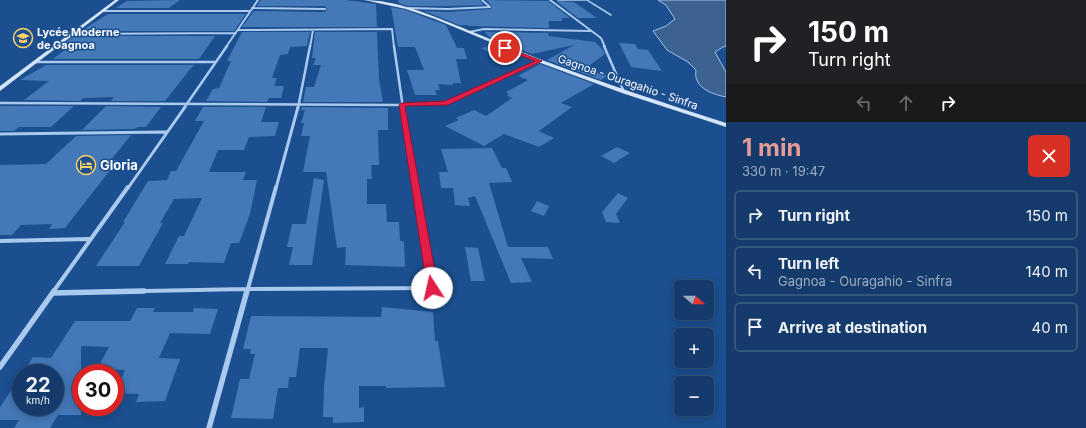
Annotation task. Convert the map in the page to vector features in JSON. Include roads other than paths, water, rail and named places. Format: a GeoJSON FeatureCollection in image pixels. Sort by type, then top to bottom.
{"type":"FeatureCollection","features":[{"type":"Feature","properties":{"kind":"main road"},"geometry":{"type":"LineString","coordinates":[[0,89],[117,0]]}},
{"type":"Feature","properties":{"kind":"main road","name":"Gagnoa - Ouragahio - Sinfra"},"geometry":{"type":"LineString","coordinates":[[366,0],[407,8],[436,18],[540,61],[624,92],[726,125]]}},
{"type":"Feature","properties":{"kind":"street"},"geometry":{"type":"LineString","coordinates":[[0,367],[188,103],[258,0]]}},
{"type":"Feature","properties":{"kind":"street"},"geometry":{"type":"LineString","coordinates":[[407,8],[490,8],[482,0]]}},
{"type":"Feature","properties":{"kind":"street"},"geometry":{"type":"LineString","coordinates":[[550,0],[601,38],[624,92]]}},
{"type":"Feature","properties":{"kind":"street"},"geometry":{"type":"LineString","coordinates":[[104,11],[325,8]]}},
{"type":"Feature","properties":{"kind":"street"},"geometry":{"type":"LineString","coordinates":[[52,293],[247,289],[432,288],[402,105],[392,29],[73,34]]}},
{"type":"Feature","properties":{"kind":"street"},"geometry":{"type":"LineString","coordinates":[[469,32],[484,29],[591,31]]}},
{"type":"Feature","properties":{"kind":"street"},"geometry":{"type":"LineString","coordinates":[[209,428],[298,104],[313,30]]}},
{"type":"Feature","properties":{"kind":"street"},"geometry":{"type":"LineString","coordinates":[[0,102],[402,105],[446,103],[540,61]]}},
{"type":"Feature","properties":{"kind":"street"},"geometry":{"type":"LineString","coordinates":[[35,62],[216,62]]}},
{"type":"Feature","properties":{"kind":"street"},"geometry":{"type":"LineString","coordinates":[[0,134],[166,132]]}},
{"type":"Feature","properties":{"kind":"street"},"geometry":{"type":"LineString","coordinates":[[0,240],[90,239]]}},
{"type":"Feature","properties":{"kind":"lane"},"geometry":{"type":"LineString","coordinates":[[558,0],[587,0],[611,15]]}},
{"type":"Feature","properties":{"kind":"water"},"geometry":{"type":"Polygon","coordinates":[[[658,0],[726,0],[726,46],[715,52],[726,72],[726,97],[704,89],[697,81],[696,70],[688,62],[667,50],[653,31],[666,26],[675,19],[666,5],[658,0]]]}},
{"type":"Feature","properties":{"kind":"place","name":"Lycée Moderne de Gagnoa"},"geometry":{"type":"Point","coordinates":[23,38]}},
{"type":"Feature","properties":{"kind":"place","name":"Gloria"},"geometry":{"type":"Point","coordinates":[86,165]}}]}
